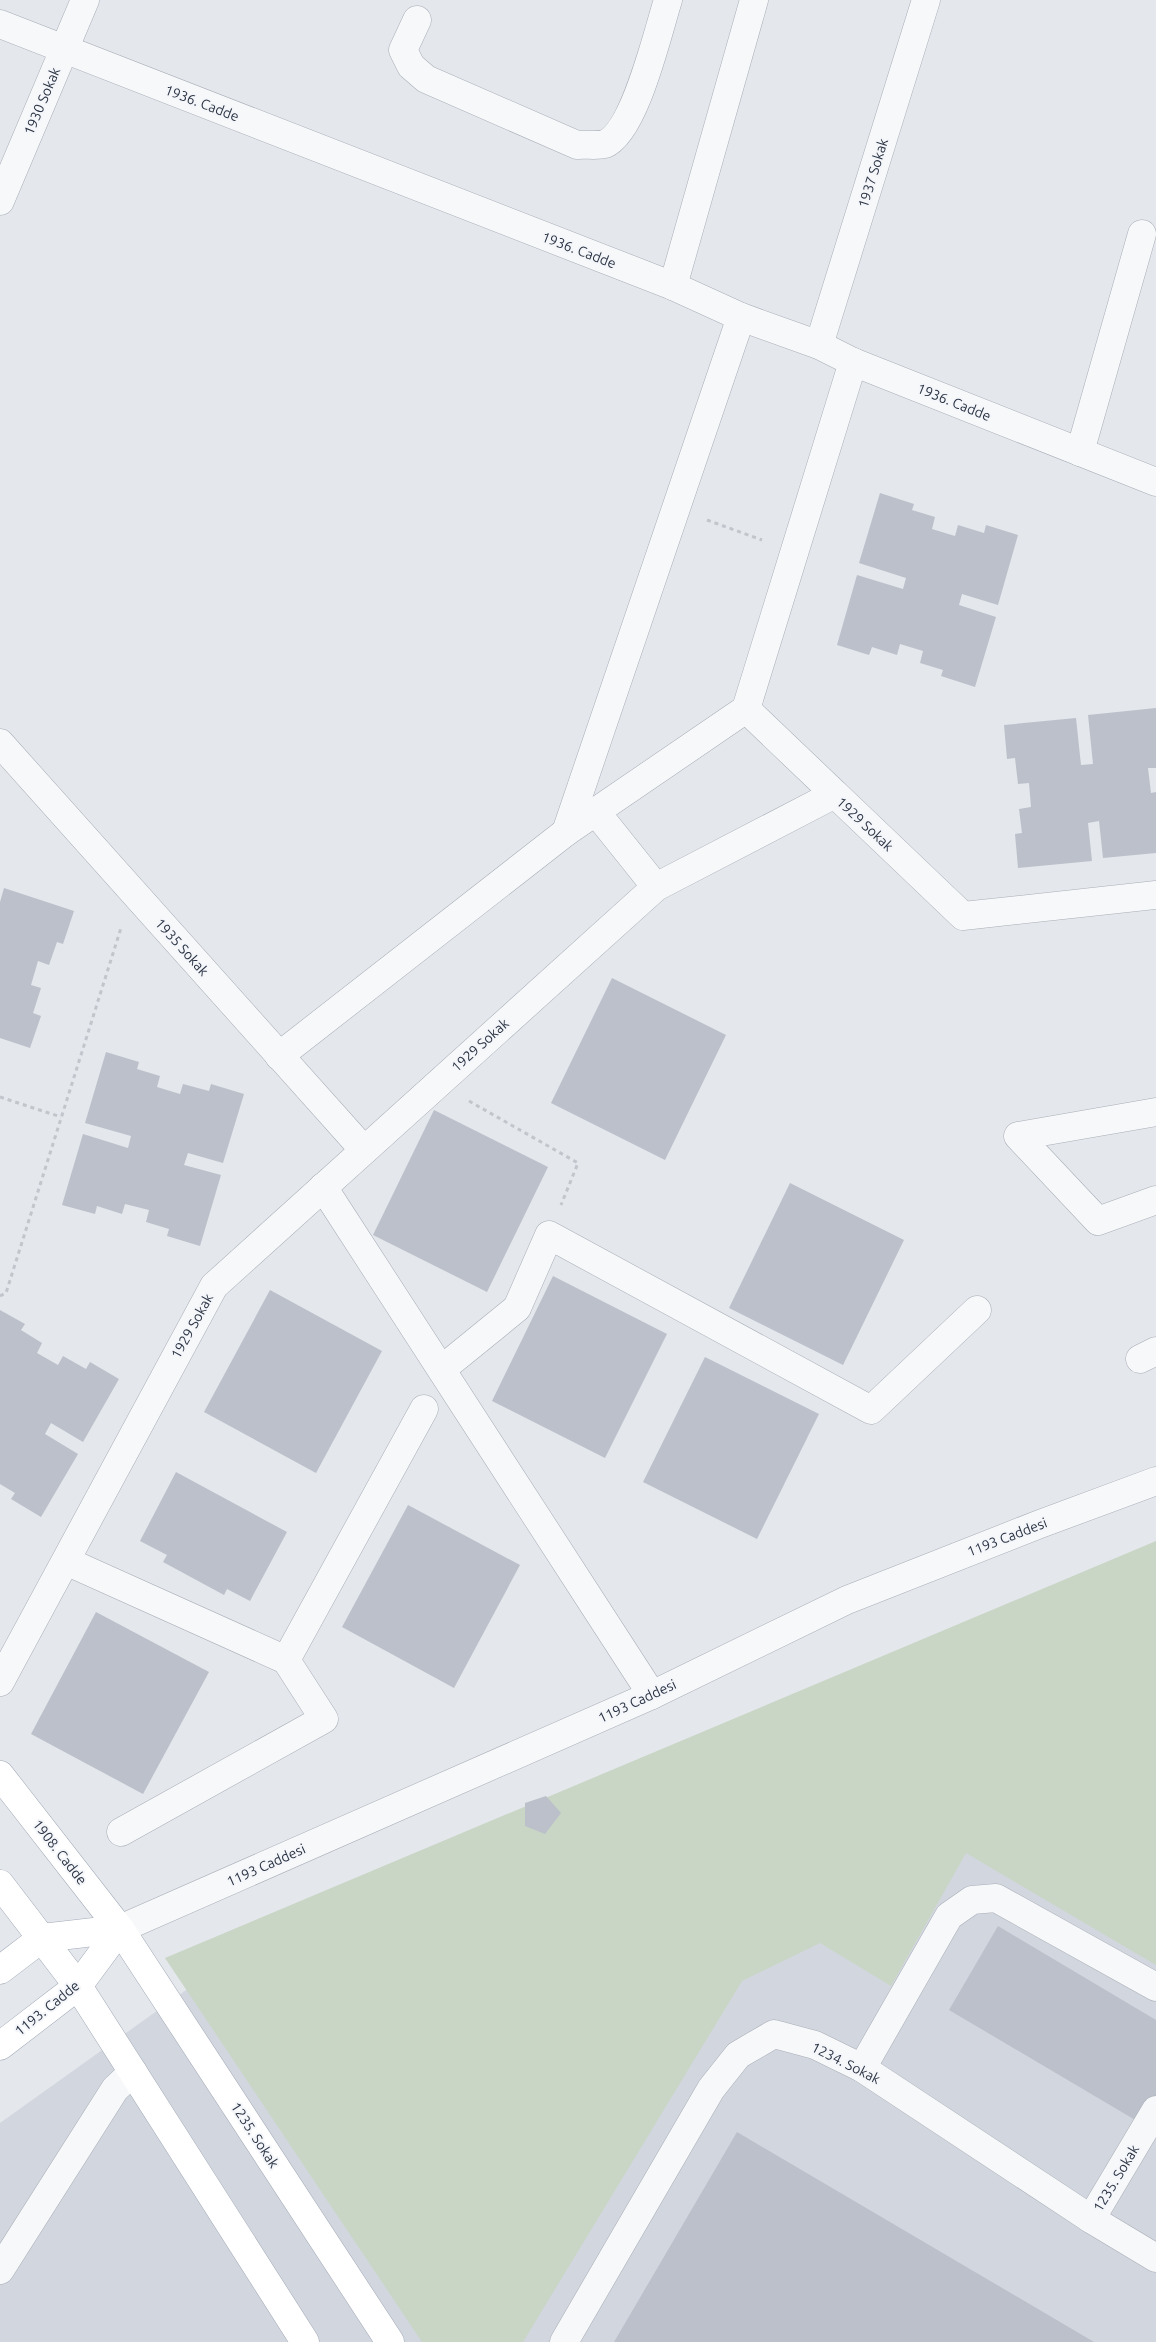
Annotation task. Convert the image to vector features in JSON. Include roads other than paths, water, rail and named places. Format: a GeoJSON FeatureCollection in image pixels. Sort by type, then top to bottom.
{"type":"FeatureCollection","features":[{"type":"Feature","properties":{"kind":"main road","name":"1908. Cadde"},"geometry":{"type":"LineString","coordinates":[[0,1775],[120,1929]]}},
{"type":"Feature","properties":{"kind":"main road"},"geometry":{"type":"LineString","coordinates":[[0,1884],[78,1986],[305,2342]]}},
{"type":"Feature","properties":{"kind":"main road"},"geometry":{"type":"LineString","coordinates":[[0,1970],[42,1938],[120,1929]]}},
{"type":"Feature","properties":{"kind":"main road","name":"1193. Cadde"},"geometry":{"type":"LineString","coordinates":[[0,2046],[78,1986],[120,1929]]}},
{"type":"Feature","properties":{"kind":"main road","name":"1235. Sokak"},"geometry":{"type":"LineString","coordinates":[[120,1929],[390,2342]]}},
{"type":"Feature","properties":{"kind":"street","name":"1930 Sokak"},"geometry":{"type":"LineString","coordinates":[[0,202],[85,0]]}},
{"type":"Feature","properties":{"kind":"street"},"geometry":{"type":"LineString","coordinates":[[417,20],[403,50],[411,66],[426,79],[577,145],[605,144],[621,129],[636,101],[668,0]]}},
{"type":"Feature","properties":{"kind":"street"},"geometry":{"type":"LineString","coordinates":[[673,286],[754,0]]}},
{"type":"Feature","properties":{"kind":"street","name":"1937 Sokak"},"geometry":{"type":"LineString","coordinates":[[819,345],[926,0]]}},
{"type":"Feature","properties":{"kind":"street","name":"1936. Cadde"},"geometry":{"type":"LineString","coordinates":[[0,24],[673,286],[741,317],[819,345],[852,362],[1156,482]]}},
{"type":"Feature","properties":{"kind":"street"},"geometry":{"type":"LineString","coordinates":[[1080,452],[1142,234]]}},
{"type":"Feature","properties":{"kind":"street"},"geometry":{"type":"LineString","coordinates":[[566,832],[741,317]]}},
{"type":"Feature","properties":{"kind":"street"},"geometry":{"type":"LineString","coordinates":[[279,1056],[566,832],[746,709],[852,362]]}},
{"type":"Feature","properties":{"kind":"street"},"geometry":{"type":"LineString","coordinates":[[746,709],[835,794]]}},
{"type":"Feature","properties":{"kind":"street","name":"1935 Sokak"},"geometry":{"type":"LineString","coordinates":[[0,743],[364,1150]]}},
{"type":"Feature","properties":{"kind":"street","name":"1929 Sokak"},"geometry":{"type":"LineString","coordinates":[[0,1682],[214,1286],[656,888],[835,794],[963,916],[1156,895]]}},
{"type":"Feature","properties":{"kind":"street"},"geometry":{"type":"LineString","coordinates":[[596,812],[656,888]]}},
{"type":"Feature","properties":{"kind":"street"},"geometry":{"type":"LineString","coordinates":[[1156,1112],[1018,1136],[1098,1220],[1156,1200]]}},
{"type":"Feature","properties":{"kind":"street"},"geometry":{"type":"LineString","coordinates":[[323,1187],[652,1695]]}},
{"type":"Feature","properties":{"kind":"street"},"geometry":{"type":"LineString","coordinates":[[442,1369],[516,1308],[549,1235],[871,1410],[976,1310]]}},
{"type":"Feature","properties":{"kind":"street"},"geometry":{"type":"LineString","coordinates":[[286,1660],[424,1409]]}},
{"type":"Feature","properties":{"kind":"street","name":"1193 Caddesi"},"geometry":{"type":"LineString","coordinates":[[120,1929],[652,1695],[848,1600],[1040,1524],[1156,1481]]}},
{"type":"Feature","properties":{"kind":"street"},"geometry":{"type":"LineString","coordinates":[[66,1561],[286,1660],[324,1719],[121,1832]]}},
{"type":"Feature","properties":{"kind":"street"},"geometry":{"type":"LineString","coordinates":[[862,2068],[949,1916],[972,1900],[996,1898],[1156,1987]]}},
{"type":"Feature","properties":{"kind":"street","name":"1234. Sokak"},"geometry":{"type":"LineString","coordinates":[[564,2342],[712,2089],[738,2055],[774,2034],[815,2045],[862,2068],[1091,2219],[1156,2258]]}},
{"type":"Feature","properties":{"kind":"street"},"geometry":{"type":"LineString","coordinates":[[0,2270],[115,2089],[133,2072]]}},
{"type":"Feature","properties":{"kind":"street","name":"1235. Sokak"},"geometry":{"type":"LineString","coordinates":[[1091,2219],[1156,2110]]}}]}
